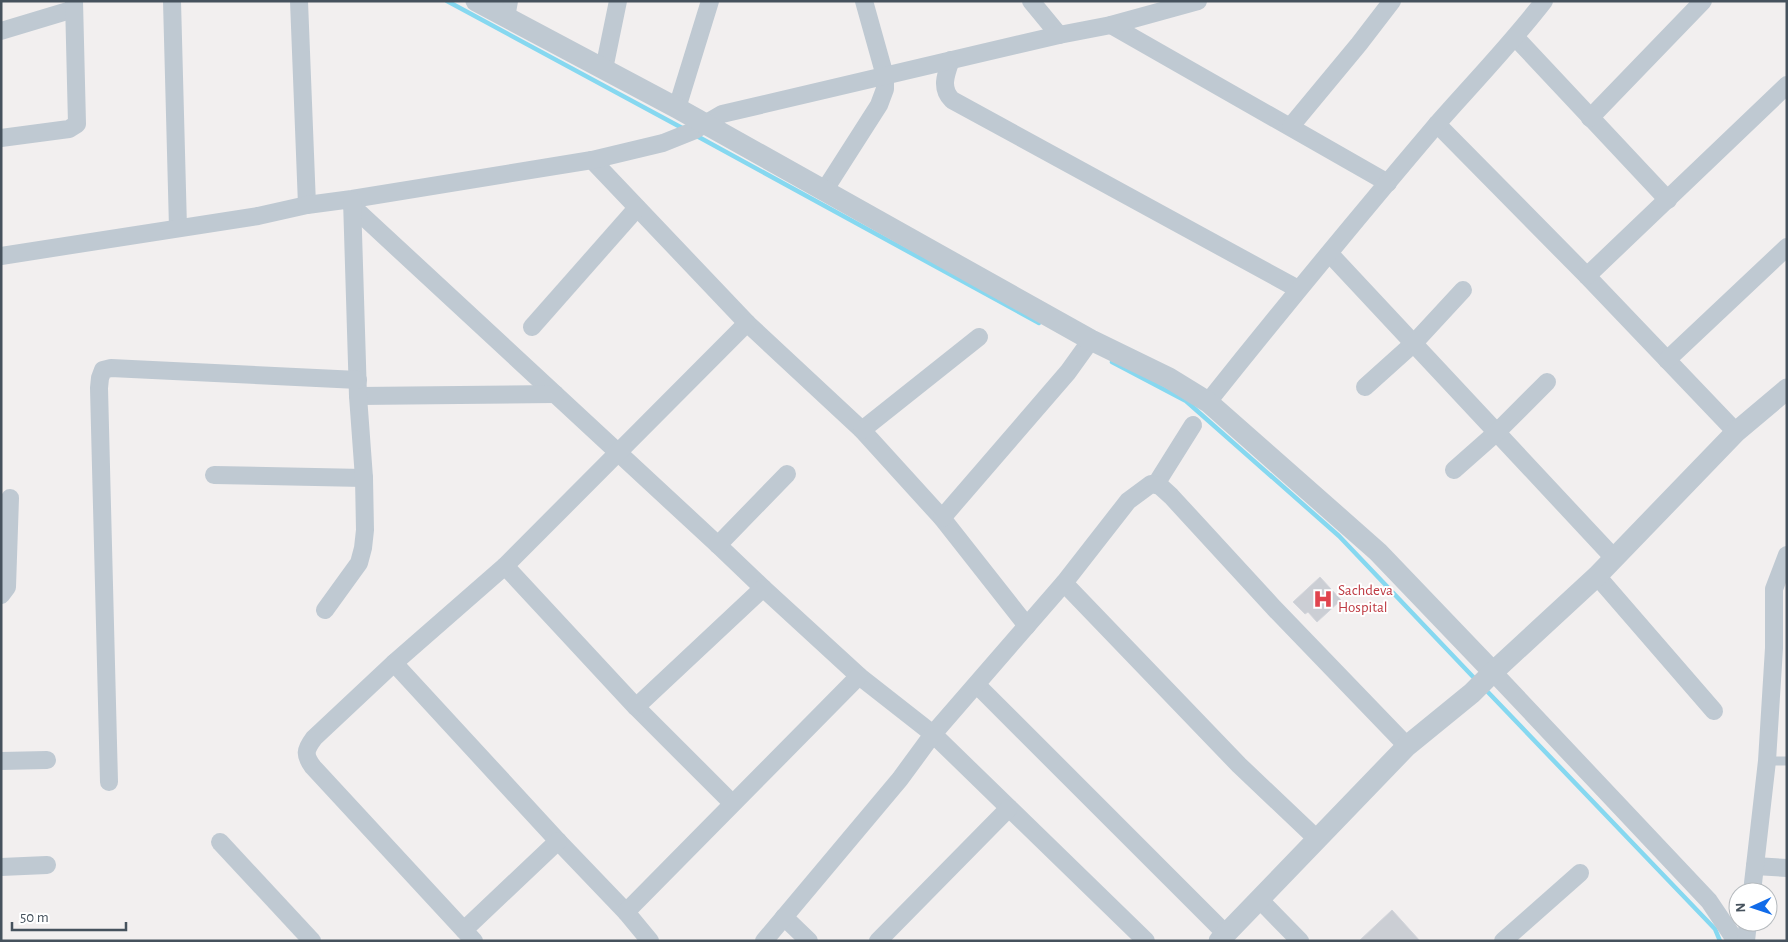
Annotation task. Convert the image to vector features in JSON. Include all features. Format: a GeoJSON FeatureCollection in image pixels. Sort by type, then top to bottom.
{"type":"FeatureCollection","features":[{"type":"Feature","properties":{"kind":"street"},"geometry":{"type":"LineString","coordinates":[[172,1],[178,228]]}},
{"type":"Feature","properties":{"kind":"street"},"geometry":{"type":"LineString","coordinates":[[299,1],[307,205]]}},
{"type":"Feature","properties":{"kind":"street"},"geometry":{"type":"LineString","coordinates":[[476,1],[508,9],[604,70],[677,108],[698,127],[824,192],[1089,343],[1169,378],[1208,402],[1378,552],[1483,681],[1709,902],[1736,941]]}},
{"type":"Feature","properties":{"kind":"street"},"geometry":{"type":"LineString","coordinates":[[604,70],[618,1]]}},
{"type":"Feature","properties":{"kind":"street"},"geometry":{"type":"LineString","coordinates":[[677,108],[710,1]]}},
{"type":"Feature","properties":{"kind":"street"},"geometry":{"type":"LineString","coordinates":[[824,192],[878,105],[884,89],[885,76],[864,1]]}},
{"type":"Feature","properties":{"kind":"street"},"geometry":{"type":"LineString","coordinates":[[1031,1],[1059,35]]}},
{"type":"Feature","properties":{"kind":"street"},"geometry":{"type":"LineString","coordinates":[[1291,126],[1392,1]]}},
{"type":"Feature","properties":{"kind":"street"},"geometry":{"type":"LineString","coordinates":[[1208,402],[1298,289],[1330,254],[1437,124],[1516,38],[1544,1]]}},
{"type":"Feature","properties":{"kind":"street"},"geometry":{"type":"LineString","coordinates":[[1590,118],[1703,1]]}},
{"type":"Feature","properties":{"kind":"street"},"geometry":{"type":"LineString","coordinates":[[1,256],[258,216],[307,205],[352,203],[592,160],[664,143],[722,114],[1059,35],[1110,25],[1188,2]]}},
{"type":"Feature","properties":{"kind":"street"},"geometry":{"type":"LineString","coordinates":[[1,32],[74,5],[77,124],[69,129],[1,138]]}},
{"type":"Feature","properties":{"kind":"street"},"geometry":{"type":"LineString","coordinates":[[1110,25],[1291,126],[1388,183]]}},
{"type":"Feature","properties":{"kind":"street"},"geometry":{"type":"LineString","coordinates":[[1516,38],[1668,200]]}},
{"type":"Feature","properties":{"kind":"street"},"geometry":{"type":"LineString","coordinates":[[951,60],[944,84],[947,95],[952,100],[1298,289]]}},
{"type":"Feature","properties":{"kind":"street"},"geometry":{"type":"LineString","coordinates":[[1587,276],[1787,85]]}},
{"type":"Feature","properties":{"kind":"street"},"geometry":{"type":"LineString","coordinates":[[1437,124],[1587,276],[1736,432]]}},
{"type":"Feature","properties":{"kind":"street"},"geometry":{"type":"LineString","coordinates":[[592,160],[747,323],[862,430],[942,518],[1028,626]]}},
{"type":"Feature","properties":{"kind":"street"},"geometry":{"type":"LineString","coordinates":[[325,610],[359,562],[365,530],[352,203]]}},
{"type":"Feature","properties":{"kind":"street"},"geometry":{"type":"LineString","coordinates":[[352,203],[763,588],[860,676],[933,734],[1146,941]]}},
{"type":"Feature","properties":{"kind":"street"},"geometry":{"type":"LineString","coordinates":[[532,327],[637,208]]}},
{"type":"Feature","properties":{"kind":"street"},"geometry":{"type":"LineString","coordinates":[[1667,360],[1787,247]]}},
{"type":"Feature","properties":{"kind":"street"},"geometry":{"type":"LineString","coordinates":[[1330,254],[1614,558]]}},
{"type":"Feature","properties":{"kind":"street"},"geometry":{"type":"LineString","coordinates":[[1365,387],[1414,343],[1463,290]]}},
{"type":"Feature","properties":{"kind":"street"},"geometry":{"type":"LineString","coordinates":[[558,841],[469,936],[307,760],[307,750],[314,738],[394,663],[505,566],[747,323]]}},
{"type":"Feature","properties":{"kind":"street"},"geometry":{"type":"LineString","coordinates":[[862,430],[979,337]]}},
{"type":"Feature","properties":{"kind":"street"},"geometry":{"type":"LineString","coordinates":[[942,518],[1068,372],[1089,343]]}},
{"type":"Feature","properties":{"kind":"street"},"geometry":{"type":"LineString","coordinates":[[109,782],[99,388],[103,370],[111,368],[358,388],[555,394]]}},
{"type":"Feature","properties":{"kind":"street"},"geometry":{"type":"LineString","coordinates":[[1454,470],[1497,432],[1547,382]]}},
{"type":"Feature","properties":{"kind":"street"},"geometry":{"type":"LineString","coordinates":[[976,685],[1222,938],[1407,746],[1483,681],[1597,576],[1736,432],[1787,389]]}},
{"type":"Feature","properties":{"kind":"street"},"geometry":{"type":"LineString","coordinates":[[1156,484],[1193,425]]}},
{"type":"Feature","properties":{"kind":"street"},"geometry":{"type":"LineString","coordinates":[[718,545],[787,474]]}},
{"type":"Feature","properties":{"kind":"street"},"geometry":{"type":"LineString","coordinates":[[214,475],[364,478]]}},
{"type":"Feature","properties":{"kind":"street"},"geometry":{"type":"LineString","coordinates":[[764,941],[900,779],[933,734],[1064,583],[1128,501],[1151,484],[1156,484],[1171,496],[1274,608],[1407,746]]}},
{"type":"Feature","properties":{"kind":"street"},"geometry":{"type":"LineString","coordinates":[[1,596],[7,587],[10,498]]}},
{"type":"Feature","properties":{"kind":"street"},"geometry":{"type":"LineString","coordinates":[[1753,882],[1780,649],[1773,600],[1774,590],[1783,577],[1787,556]]}},
{"type":"Feature","properties":{"kind":"street"},"geometry":{"type":"LineString","coordinates":[[505,566],[636,707],[732,803]]}},
{"type":"Feature","properties":{"kind":"street"},"geometry":{"type":"LineString","coordinates":[[1597,576],[1714,712]]}},
{"type":"Feature","properties":{"kind":"street"},"geometry":{"type":"LineString","coordinates":[[1064,583],[1239,765],[1317,839]]}},
{"type":"Feature","properties":{"kind":"street"},"geometry":{"type":"LineString","coordinates":[[636,707],[763,588]]}},
{"type":"Feature","properties":{"kind":"street"},"geometry":{"type":"LineString","coordinates":[[394,663],[626,912],[650,941]]}},
{"type":"Feature","properties":{"kind":"street"},"geometry":{"type":"LineString","coordinates":[[626,912],[860,676]]}},
{"type":"Feature","properties":{"kind":"street"},"geometry":{"type":"LineString","coordinates":[[1,761],[47,760]]}},
{"type":"Feature","properties":{"kind":"street"},"geometry":{"type":"LineString","coordinates":[[878,941],[1009,808]]}},
{"type":"Feature","properties":{"kind":"street"},"geometry":{"type":"LineString","coordinates":[[220,842],[312,941]]}},
{"type":"Feature","properties":{"kind":"street"},"geometry":{"type":"LineString","coordinates":[[1,867],[47,865]]}},
{"type":"Feature","properties":{"kind":"street"},"geometry":{"type":"LineString","coordinates":[[1755,866],[1787,868]]}},
{"type":"Feature","properties":{"kind":"street"},"geometry":{"type":"LineString","coordinates":[[1503,941],[1580,873]]}},
{"type":"Feature","properties":{"kind":"street"},"geometry":{"type":"LineString","coordinates":[[1259,899],[1300,941]]}},
{"type":"Feature","properties":{"kind":"street"},"geometry":{"type":"LineString","coordinates":[[784,917],[809,941]]}},
{"type":"Feature","properties":{"kind":"lane"},"geometry":{"type":"LineString","coordinates":[[1767,760],[1787,761]]}},
{"type":"Feature","properties":{"kind":"building"},"geometry":{"type":"Polygon","coordinates":[[[1320,577],[1341,600],[1317,622],[1308,612],[1305,614],[1293,602],[1320,577]]]}},
{"type":"Feature","properties":{"kind":"building"},"geometry":{"type":"Polygon","coordinates":[[[1392,910],[1420,941],[1359,941],[1392,910]]]}},
{"type":"Feature","properties":{"kind":"waterway"},"geometry":{"type":"LineString","coordinates":[[447,1],[684,129]]}},
{"type":"Feature","properties":{"kind":"waterway"},"geometry":{"type":"LineString","coordinates":[[695,135],[1039,323]]}},
{"type":"Feature","properties":{"kind":"waterway"},"geometry":{"type":"LineString","coordinates":[[1112,362],[1186,401],[1339,536],[1477,681]]}},
{"type":"Feature","properties":{"kind":"waterway"},"geometry":{"type":"LineString","coordinates":[[1484,688],[1715,929],[1720,941]]}},
{"type":"Feature","properties":{"kind":"place","name":"Sachdeva Hospital"},"geometry":{"type":"Point","coordinates":[1323,599]}}]}
